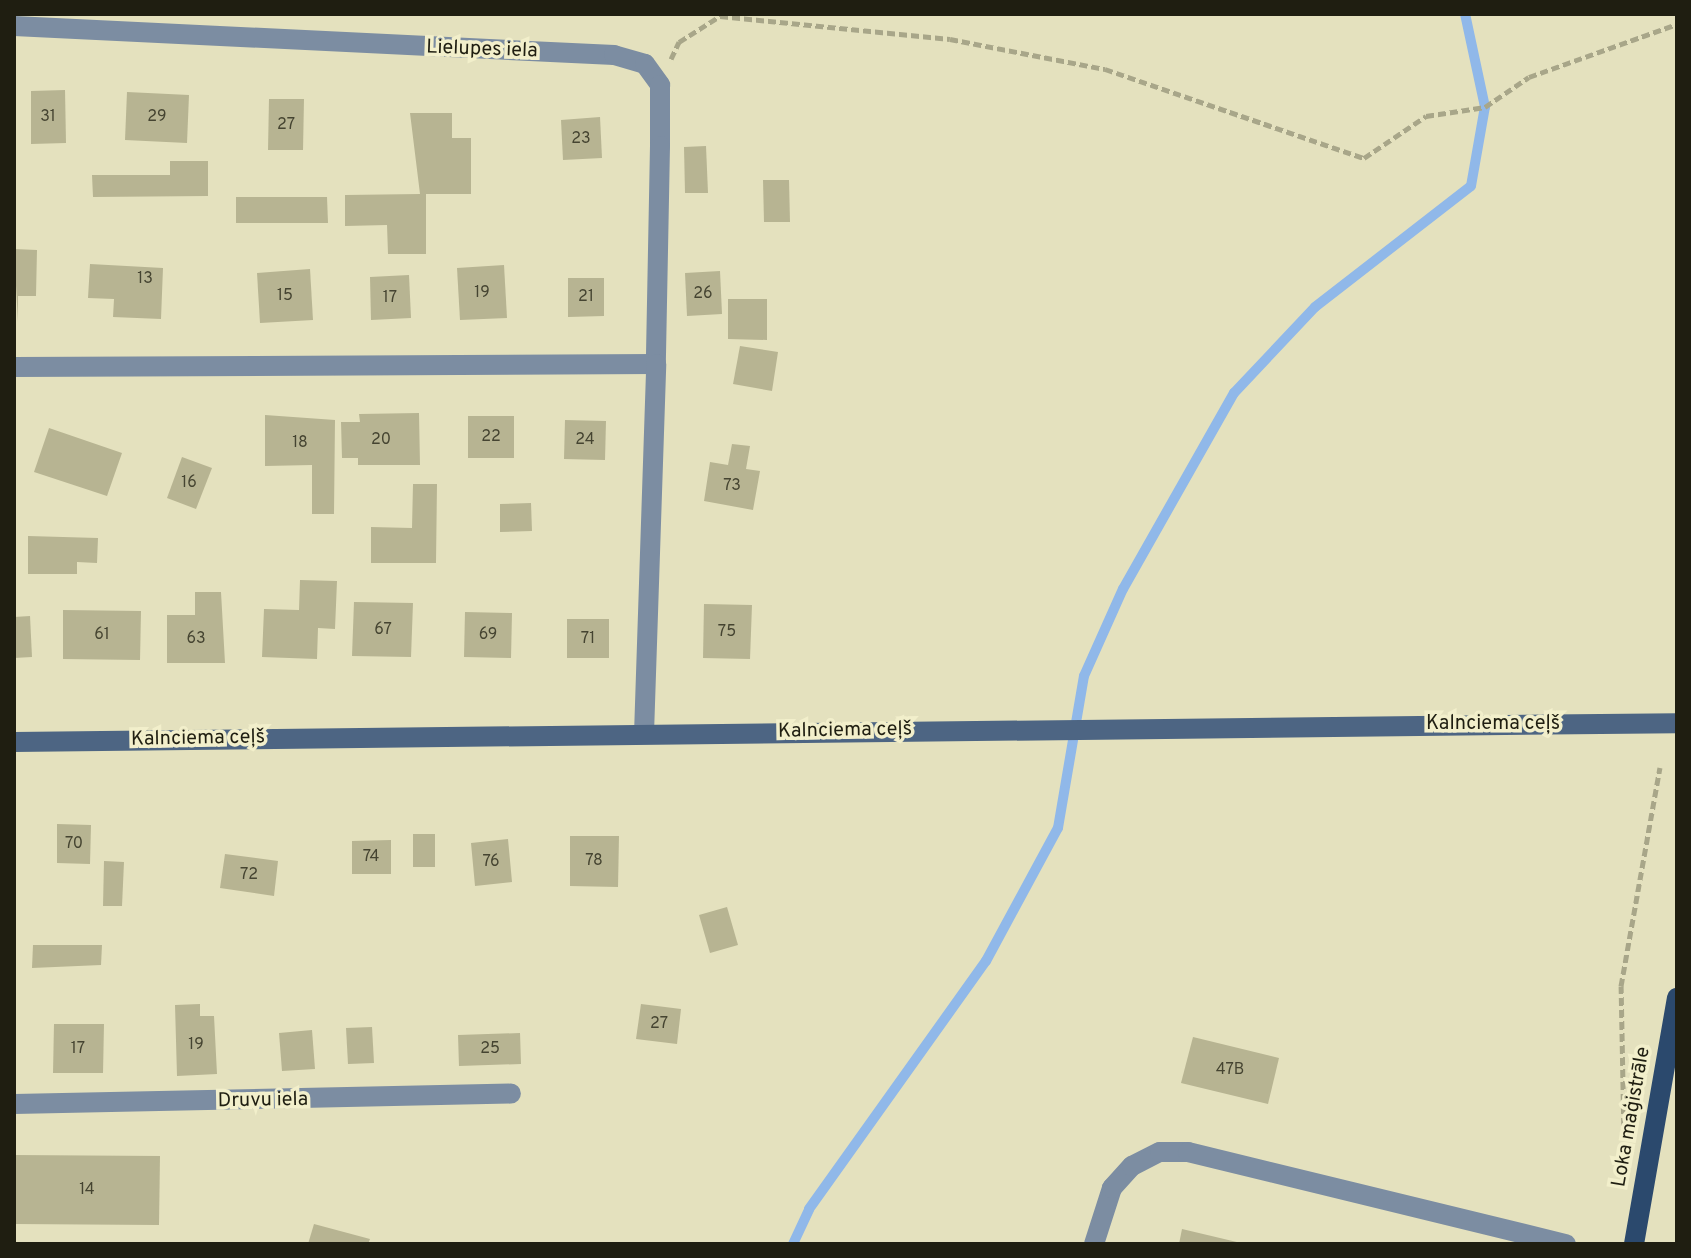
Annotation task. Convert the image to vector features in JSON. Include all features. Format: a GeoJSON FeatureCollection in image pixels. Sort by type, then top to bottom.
{"type":"FeatureCollection","features":[{"type":"Feature","properties":{"kind":"main road","name":"Kalnciema ceļš"},"geometry":{"type":"LineString","coordinates":[[14,742],[1677,723]]}},
{"type":"Feature","properties":{"kind":"main road","name":"Loka maģistrāle"},"geometry":{"type":"LineString","coordinates":[[1634,1244],[1677,998]]}},
{"type":"Feature","properties":{"kind":"street","name":"Lielupes iela"},"geometry":{"type":"LineString","coordinates":[[14,26],[614,55],[645,64],[660,85]]}},
{"type":"Feature","properties":{"kind":"street"},"geometry":{"type":"LineString","coordinates":[[644,734],[656,364],[660,85]]}},
{"type":"Feature","properties":{"kind":"street"},"geometry":{"type":"LineString","coordinates":[[14,367],[656,364]]}},
{"type":"Feature","properties":{"kind":"street","name":"Druvu iela"},"geometry":{"type":"LineString","coordinates":[[14,1104],[511,1094]]}},
{"type":"Feature","properties":{"kind":"street"},"geometry":{"type":"LineString","coordinates":[[1094,1244],[1112,1188],[1132,1166],[1160,1152],[1188,1152],[1566,1244]]}},
{"type":"Feature","properties":{"kind":"path"},"geometry":{"type":"LineString","coordinates":[[660,85],[679,42],[720,16],[950,39],[1105,69],[1364,158],[1426,116],[1485,107],[1529,77],[1677,24]]}},
{"type":"Feature","properties":{"kind":"path"},"geometry":{"type":"LineString","coordinates":[[1624,1151],[1627,1032],[1621,986],[1660,767]]}},
{"type":"Feature","properties":{"kind":"building"},"geometry":{"type":"Polygon","coordinates":[[[65,90],[66,143],[31,144],[31,91],[65,90]]]}},
{"type":"Feature","properties":{"kind":"building"},"geometry":{"type":"Polygon","coordinates":[[[127,92],[189,95],[187,143],[125,140],[127,92]]]}},
{"type":"Feature","properties":{"kind":"building"},"geometry":{"type":"Polygon","coordinates":[[[269,99],[304,99],[303,150],[268,150],[269,99]]]}},
{"type":"Feature","properties":{"kind":"building"},"geometry":{"type":"Polygon","coordinates":[[[410,113],[452,113],[452,138],[471,138],[471,194],[426,194],[426,254],[388,254],[387,225],[345,226],[345,195],[420,194],[410,113]]]}},
{"type":"Feature","properties":{"kind":"building"},"geometry":{"type":"Polygon","coordinates":[[[600,117],[602,158],[563,160],[561,120],[600,117]]]}},
{"type":"Feature","properties":{"kind":"building"},"geometry":{"type":"Polygon","coordinates":[[[706,146],[708,193],[685,193],[684,147],[706,146]]]}},
{"type":"Feature","properties":{"kind":"building"},"geometry":{"type":"Polygon","coordinates":[[[170,161],[208,161],[208,196],[93,197],[92,175],[170,175],[170,161]]]}},
{"type":"Feature","properties":{"kind":"building"},"geometry":{"type":"Polygon","coordinates":[[[763,180],[789,180],[790,222],[764,222],[763,180]]]}},
{"type":"Feature","properties":{"kind":"building"},"geometry":{"type":"Polygon","coordinates":[[[236,197],[327,197],[328,223],[236,223],[236,197]]]}},
{"type":"Feature","properties":{"kind":"building"},"geometry":{"type":"Polygon","coordinates":[[[14,249],[37,250],[36,296],[18,296],[18,322],[14,249]]]}},
{"type":"Feature","properties":{"kind":"building"},"geometry":{"type":"Polygon","coordinates":[[[90,264],[163,268],[161,319],[113,317],[114,299],[88,298],[90,264]]]}},
{"type":"Feature","properties":{"kind":"building"},"geometry":{"type":"Polygon","coordinates":[[[504,265],[507,318],[460,320],[457,268],[504,265]]]}},
{"type":"Feature","properties":{"kind":"building"},"geometry":{"type":"Polygon","coordinates":[[[310,269],[313,320],[260,323],[257,273],[310,269]]]}},
{"type":"Feature","properties":{"kind":"building"},"geometry":{"type":"Polygon","coordinates":[[[720,271],[722,314],[687,316],[685,273],[720,271]]]}},
{"type":"Feature","properties":{"kind":"building"},"geometry":{"type":"Polygon","coordinates":[[[409,275],[411,318],[371,320],[370,277],[409,275]]]}},
{"type":"Feature","properties":{"kind":"building"},"geometry":{"type":"Polygon","coordinates":[[[568,278],[604,278],[604,316],[568,317],[568,278]]]}},
{"type":"Feature","properties":{"kind":"building"},"geometry":{"type":"Polygon","coordinates":[[[728,299],[767,299],[767,340],[728,339],[728,299]]]}},
{"type":"Feature","properties":{"kind":"building"},"geometry":{"type":"Polygon","coordinates":[[[740,346],[778,352],[772,391],[733,384],[740,346]]]}},
{"type":"Feature","properties":{"kind":"building"},"geometry":{"type":"Polygon","coordinates":[[[419,413],[420,465],[358,465],[358,458],[342,458],[341,422],[360,422],[359,414],[419,413]]]}},
{"type":"Feature","properties":{"kind":"building"},"geometry":{"type":"Polygon","coordinates":[[[265,415],[335,420],[334,514],[312,514],[312,465],[265,466],[265,415]]]}},
{"type":"Feature","properties":{"kind":"building"},"geometry":{"type":"Polygon","coordinates":[[[468,416],[514,416],[514,458],[468,458],[468,416]]]}},
{"type":"Feature","properties":{"kind":"building"},"geometry":{"type":"Polygon","coordinates":[[[565,420],[606,421],[605,460],[564,459],[565,420]]]}},
{"type":"Feature","properties":{"kind":"building"},"geometry":{"type":"Polygon","coordinates":[[[49,428],[122,453],[107,496],[34,472],[49,428]]]}},
{"type":"Feature","properties":{"kind":"building"},"geometry":{"type":"Polygon","coordinates":[[[732,444],[750,446],[746,469],[760,471],[753,510],[704,501],[710,462],[728,465],[732,444]]]}},
{"type":"Feature","properties":{"kind":"building"},"geometry":{"type":"Polygon","coordinates":[[[182,457],[212,468],[196,509],[167,498],[182,457]]]}},
{"type":"Feature","properties":{"kind":"building"},"geometry":{"type":"Polygon","coordinates":[[[413,484],[437,484],[436,563],[371,563],[371,527],[412,528],[413,484]]]}},
{"type":"Feature","properties":{"kind":"building"},"geometry":{"type":"Polygon","coordinates":[[[531,503],[532,531],[500,532],[500,504],[531,503]]]}},
{"type":"Feature","properties":{"kind":"building"},"geometry":{"type":"Polygon","coordinates":[[[28,536],[98,538],[97,563],[77,562],[77,574],[28,574],[28,536]]]}},
{"type":"Feature","properties":{"kind":"building"},"geometry":{"type":"Polygon","coordinates":[[[300,580],[337,581],[335,629],[318,628],[317,659],[262,657],[264,609],[299,610],[300,580]]]}},
{"type":"Feature","properties":{"kind":"building"},"geometry":{"type":"Polygon","coordinates":[[[195,592],[221,592],[225,663],[167,663],[167,615],[195,615],[195,592]]]}},
{"type":"Feature","properties":{"kind":"building"},"geometry":{"type":"Polygon","coordinates":[[[354,602],[413,603],[411,657],[352,656],[354,602]]]}},
{"type":"Feature","properties":{"kind":"building"},"geometry":{"type":"Polygon","coordinates":[[[704,604],[752,605],[750,659],[703,658],[704,604]]]}},
{"type":"Feature","properties":{"kind":"building"},"geometry":{"type":"Polygon","coordinates":[[[63,610],[141,611],[140,660],[63,659],[63,610]]]}},
{"type":"Feature","properties":{"kind":"building"},"geometry":{"type":"Polygon","coordinates":[[[465,612],[512,613],[511,658],[464,657],[465,612]]]}},
{"type":"Feature","properties":{"kind":"building"},"geometry":{"type":"Polygon","coordinates":[[[30,616],[32,657],[14,658],[14,617],[30,616]]]}},
{"type":"Feature","properties":{"kind":"building"},"geometry":{"type":"Polygon","coordinates":[[[567,619],[609,619],[609,658],[567,658],[567,619]]]}},
{"type":"Feature","properties":{"kind":"building"},"geometry":{"type":"Polygon","coordinates":[[[57,824],[91,825],[90,864],[57,863],[57,824]]]}},
{"type":"Feature","properties":{"kind":"building"},"geometry":{"type":"Polygon","coordinates":[[[413,834],[435,834],[435,867],[413,867],[413,834]]]}},
{"type":"Feature","properties":{"kind":"building"},"geometry":{"type":"Polygon","coordinates":[[[570,836],[619,836],[618,887],[570,886],[570,836]]]}},
{"type":"Feature","properties":{"kind":"building"},"geometry":{"type":"Polygon","coordinates":[[[508,839],[512,882],[475,886],[471,843],[508,839]]]}},
{"type":"Feature","properties":{"kind":"building"},"geometry":{"type":"Polygon","coordinates":[[[391,840],[391,874],[352,874],[352,841],[391,840]]]}},
{"type":"Feature","properties":{"kind":"building"},"geometry":{"type":"Polygon","coordinates":[[[225,854],[278,861],[274,896],[220,888],[225,854]]]}},
{"type":"Feature","properties":{"kind":"building"},"geometry":{"type":"Polygon","coordinates":[[[104,861],[124,862],[122,906],[103,906],[104,861]]]}},
{"type":"Feature","properties":{"kind":"building"},"geometry":{"type":"Polygon","coordinates":[[[727,907],[738,945],[710,953],[699,915],[727,907]]]}},
{"type":"Feature","properties":{"kind":"building"},"geometry":{"type":"Polygon","coordinates":[[[33,945],[102,945],[101,965],[32,968],[33,945]]]}},
{"type":"Feature","properties":{"kind":"building"},"geometry":{"type":"Polygon","coordinates":[[[200,1004],[200,1016],[214,1016],[217,1074],[177,1076],[175,1005],[200,1004]]]}},
{"type":"Feature","properties":{"kind":"building"},"geometry":{"type":"Polygon","coordinates":[[[641,1004],[681,1009],[677,1044],[636,1039],[641,1004]]]}},
{"type":"Feature","properties":{"kind":"building"},"geometry":{"type":"Polygon","coordinates":[[[54,1024],[104,1024],[103,1073],[53,1073],[54,1024]]]}},
{"type":"Feature","properties":{"kind":"building"},"geometry":{"type":"Polygon","coordinates":[[[372,1027],[374,1063],[348,1064],[346,1028],[372,1027]]]}},
{"type":"Feature","properties":{"kind":"building"},"geometry":{"type":"Polygon","coordinates":[[[312,1030],[315,1069],[282,1071],[279,1033],[312,1030]]]}},
{"type":"Feature","properties":{"kind":"building"},"geometry":{"type":"Polygon","coordinates":[[[520,1033],[521,1064],[459,1066],[458,1035],[520,1033]]]}},
{"type":"Feature","properties":{"kind":"building"},"geometry":{"type":"Polygon","coordinates":[[[1193,1037],[1279,1058],[1268,1104],[1181,1083],[1193,1037]]]}},
{"type":"Feature","properties":{"kind":"building"},"geometry":{"type":"Polygon","coordinates":[[[14,1155],[160,1156],[159,1225],[14,1224],[14,1155]]]}},
{"type":"Feature","properties":{"kind":"building"},"geometry":{"type":"Polygon","coordinates":[[[314,1224],[370,1239],[368,1244],[308,1244],[314,1224]]]}},
{"type":"Feature","properties":{"kind":"building"},"geometry":{"type":"Polygon","coordinates":[[[1182,1229],[1241,1243],[1241,1244],[1179,1244],[1182,1229]]]}},
{"type":"Feature","properties":{"kind":"waterway"},"geometry":{"type":"LineString","coordinates":[[793,1244],[809,1209],[986,961],[1058,828],[1084,676],[1123,589],[1234,393],[1315,307],[1471,186],[1485,107],[1465,14]]}}]}
